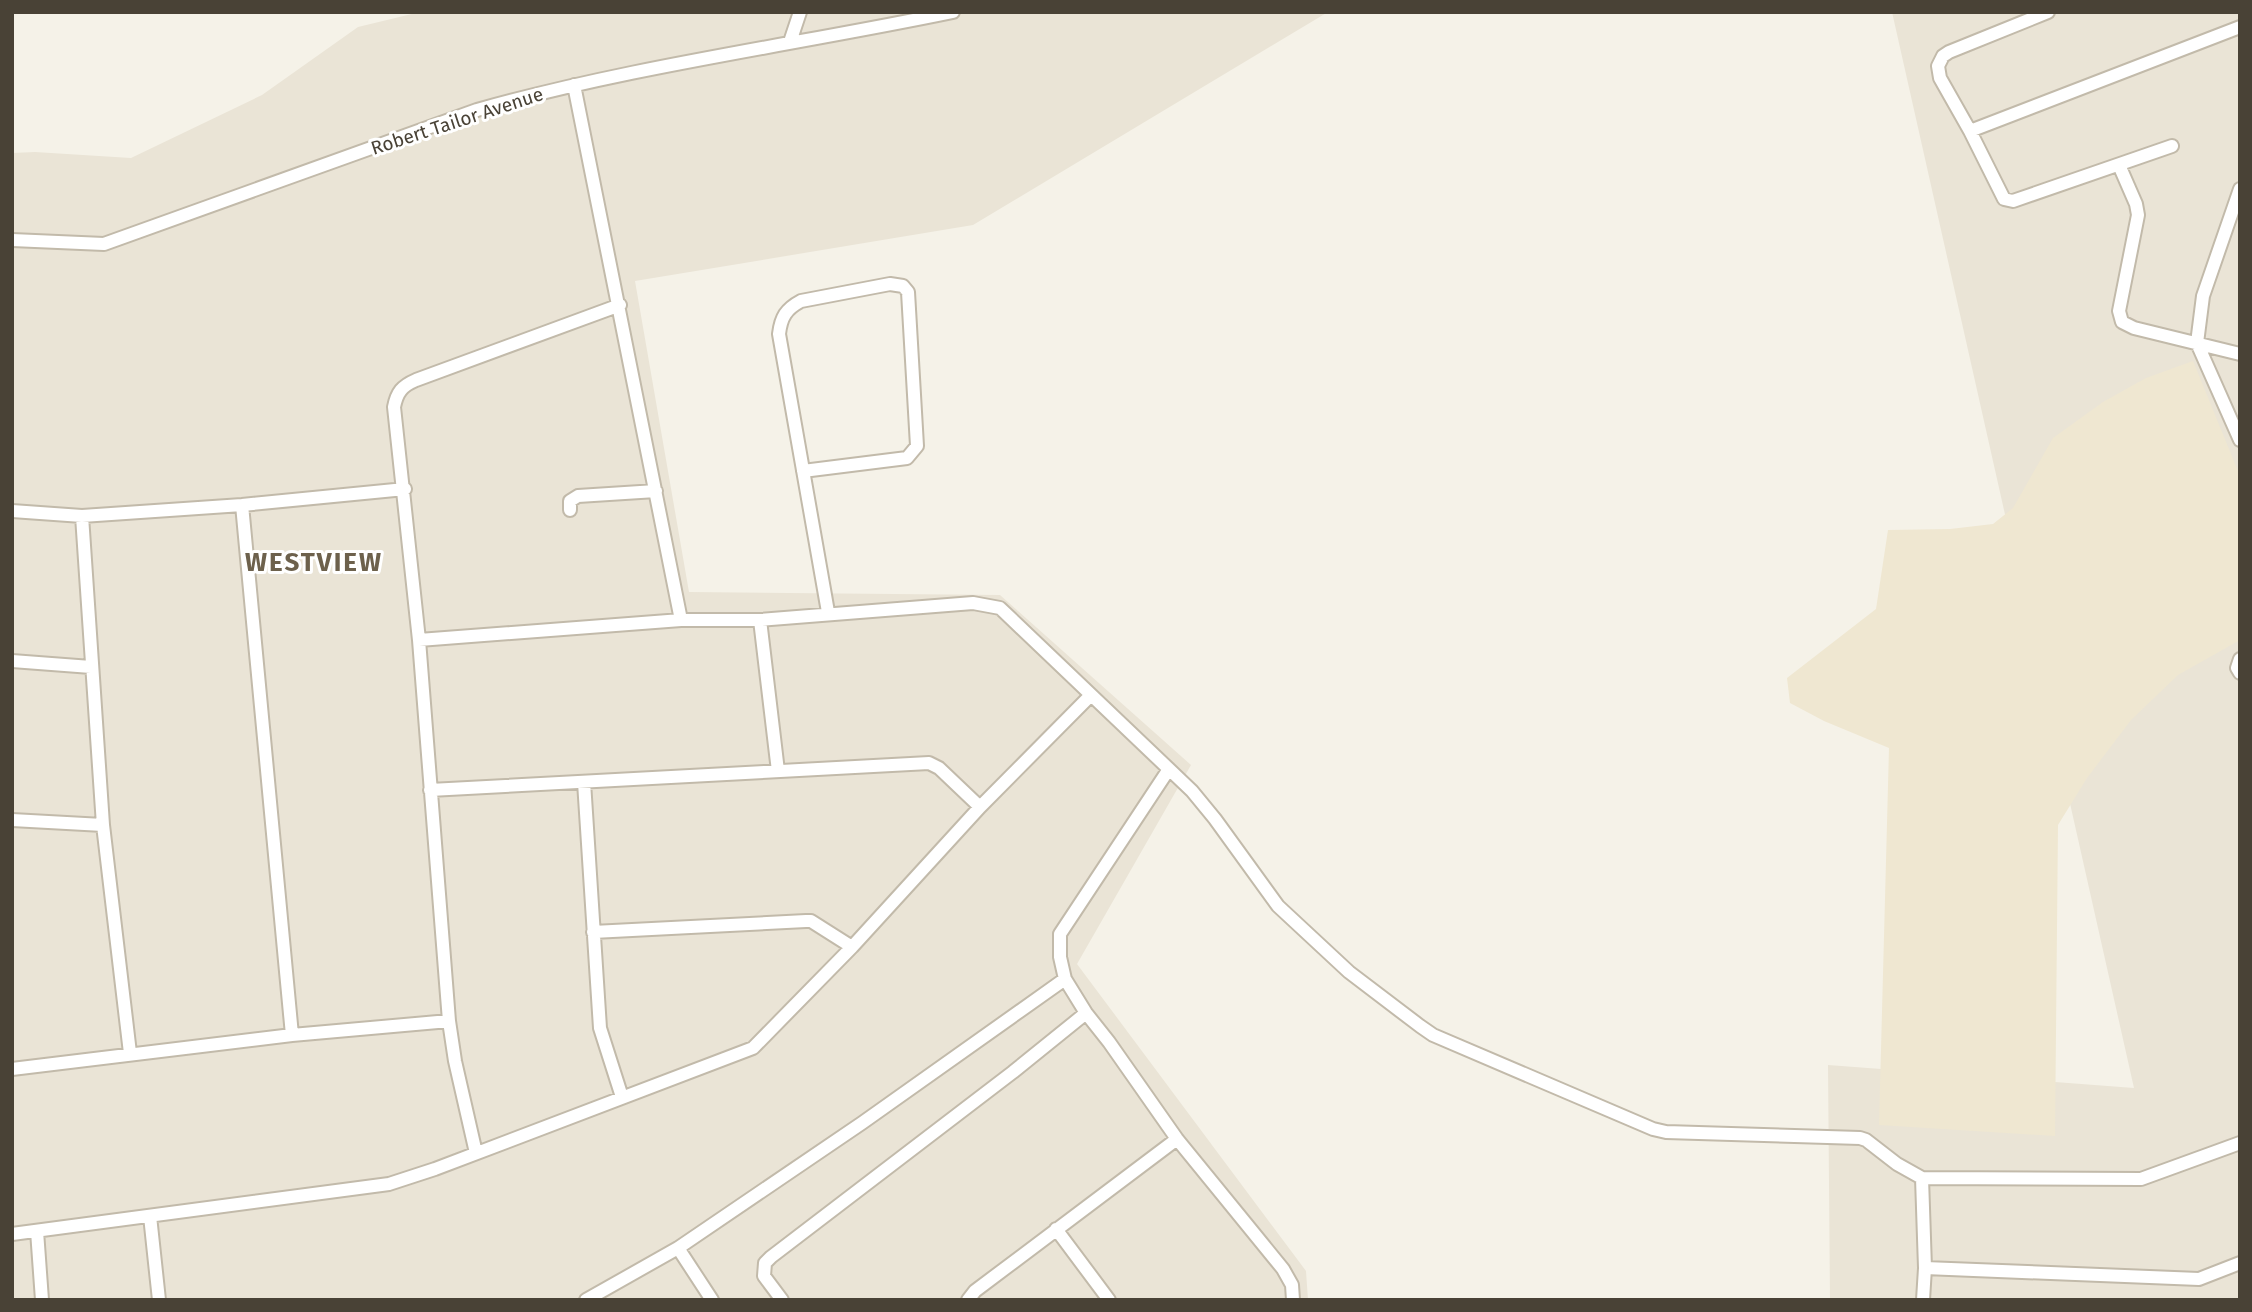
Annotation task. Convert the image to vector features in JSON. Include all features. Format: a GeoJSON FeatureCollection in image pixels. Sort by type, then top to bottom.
{"type":"FeatureCollection","features":[{"type":"Feature","properties":{"kind":"street"},"geometry":{"type":"LineString","coordinates":[[790,42],[800,12]]}},
{"type":"Feature","properties":{"kind":"street","name":"Robert Tailor Avenue"},"geometry":{"type":"LineString","coordinates":[[12,240],[104,244],[477,110],[574,85],[953,12]]}},
{"type":"Feature","properties":{"kind":"street"},"geometry":{"type":"LineString","coordinates":[[2048,12],[1943,56],[1938,66],[1940,78],[1970,131],[2001,196],[2010,202],[2172,146]]}},
{"type":"Feature","properties":{"kind":"street"},"geometry":{"type":"LineString","coordinates":[[1970,131],[2240,27]]}},
{"type":"Feature","properties":{"kind":"street"},"geometry":{"type":"LineString","coordinates":[[574,85],[681,620]]}},
{"type":"Feature","properties":{"kind":"street"},"geometry":{"type":"LineString","coordinates":[[2119,165],[2138,215],[2119,316],[2127,326],[2240,354]]}},
{"type":"Feature","properties":{"kind":"street"},"geometry":{"type":"LineString","coordinates":[[2240,189],[2203,296],[2197,343],[2240,440]]}},
{"type":"Feature","properties":{"kind":"street"},"geometry":{"type":"LineString","coordinates":[[803,471],[907,458],[917,446],[908,292],[903,286],[890,284],[801,300],[791,306],[781,318],[779,334],[803,471],[828,612]]}},
{"type":"Feature","properties":{"kind":"street"},"geometry":{"type":"LineString","coordinates":[[475,1153],[449,1021],[419,640],[394,407],[397,393],[406,384],[620,305]]}},
{"type":"Feature","properties":{"kind":"street"},"geometry":{"type":"LineString","coordinates":[[12,511],[82,516],[242,505],[404,489]]}},
{"type":"Feature","properties":{"kind":"street"},"geometry":{"type":"LineString","coordinates":[[570,510],[570,501],[578,496],[656,491]]}},
{"type":"Feature","properties":{"kind":"street"},"geometry":{"type":"LineString","coordinates":[[242,505],[292,1035]]}},
{"type":"Feature","properties":{"kind":"street"},"geometry":{"type":"LineString","coordinates":[[82,516],[103,825],[130,1053]]}},
{"type":"Feature","properties":{"kind":"street"},"geometry":{"type":"LineString","coordinates":[[419,640],[681,620],[760,620],[828,612],[973,603],[1000,608],[1192,791],[1278,905],[1349,972],[1433,1035],[1653,1129],[1666,1132],[1860,1138],[1922,1178],[2141,1178],[2240,1143]]}},
{"type":"Feature","properties":{"kind":"street"},"geometry":{"type":"LineString","coordinates":[[760,620],[778,771]]}},
{"type":"Feature","properties":{"kind":"street"},"geometry":{"type":"LineString","coordinates":[[2240,659],[2237,668],[2240,673]]}},
{"type":"Feature","properties":{"kind":"street"},"geometry":{"type":"LineString","coordinates":[[12,661],[92,667]]}},
{"type":"Feature","properties":{"kind":"street"},"geometry":{"type":"LineString","coordinates":[[12,1234],[389,1184],[753,1048],[852,947],[980,807],[1091,695]]}},
{"type":"Feature","properties":{"kind":"street"},"geometry":{"type":"LineString","coordinates":[[430,790],[929,763],[939,768],[980,807]]}},
{"type":"Feature","properties":{"kind":"street"},"geometry":{"type":"LineString","coordinates":[[1169,769],[1060,934],[1060,957],[1065,979],[1086,1013],[1177,1139],[1283,1269],[1292,1285],[1293,1300]]}},
{"type":"Feature","properties":{"kind":"street"},"geometry":{"type":"LineString","coordinates":[[584,782],[602,1038],[622,1097]]}},
{"type":"Feature","properties":{"kind":"street"},"geometry":{"type":"LineString","coordinates":[[12,820],[103,825]]}},
{"type":"Feature","properties":{"kind":"street"},"geometry":{"type":"LineString","coordinates":[[593,932],[811,921],[852,947]]}},
{"type":"Feature","properties":{"kind":"street"},"geometry":{"type":"LineString","coordinates":[[586,1300],[678,1248],[1065,979]]}},
{"type":"Feature","properties":{"kind":"street"},"geometry":{"type":"LineString","coordinates":[[782,1300],[764,1276],[765,1263],[771,1257],[1002,1081],[1086,1013]]}},
{"type":"Feature","properties":{"kind":"street"},"geometry":{"type":"LineString","coordinates":[[12,1069],[292,1035],[449,1021]]}},
{"type":"Feature","properties":{"kind":"street"},"geometry":{"type":"LineString","coordinates":[[968,1300],[975,1291],[1177,1139]]}},
{"type":"Feature","properties":{"kind":"street"},"geometry":{"type":"LineString","coordinates":[[1922,1178],[1925,1269],[1923,1300]]}},
{"type":"Feature","properties":{"kind":"street"},"geometry":{"type":"LineString","coordinates":[[150,1216],[159,1300]]}},
{"type":"Feature","properties":{"kind":"street"},"geometry":{"type":"LineString","coordinates":[[1056,1229],[1109,1300]]}},
{"type":"Feature","properties":{"kind":"street"},"geometry":{"type":"LineString","coordinates":[[37,1231],[42,1300]]}},
{"type":"Feature","properties":{"kind":"street"},"geometry":{"type":"LineString","coordinates":[[678,1248],[712,1300]]}},
{"type":"Feature","properties":{"kind":"street"},"geometry":{"type":"LineString","coordinates":[[1925,1269],[2199,1279],[2240,1263]]}},
{"type":"Feature","properties":{"kind":"shaded area"},"geometry":{"type":"Polygon","coordinates":[[[420,12],[1328,12],[973,225],[635,281],[689,592],[1000,595],[1191,765],[1077,964],[1306,1271],[1308,1300],[12,1300],[12,153],[131,158],[262,95],[358,27],[420,12]]]}},
{"type":"Feature","properties":{"kind":"shaded area"},"geometry":{"type":"Polygon","coordinates":[[[1892,12],[2240,12],[2240,1300],[1830,1300],[1828,1065],[2134,1088],[1892,12]]]}},
{"type":"Feature","properties":{"kind":"shaded area"},"geometry":{"type":"Polygon","coordinates":[[[2193,361],[2240,476],[2240,640],[2178,675],[2131,720],[2087,778],[2058,825],[2055,1136],[1879,1125],[1889,748],[1824,721],[1790,703],[1787,678],[1876,609],[1888,530],[1950,529],[1993,524],[2013,508],[2053,438],[2103,402],[2146,378],[2193,361]]]}},
{"type":"Feature","properties":{"kind":"district","name":"WESTVIEW"},"geometry":{"type":"Point","coordinates":[314,562]}}]}
